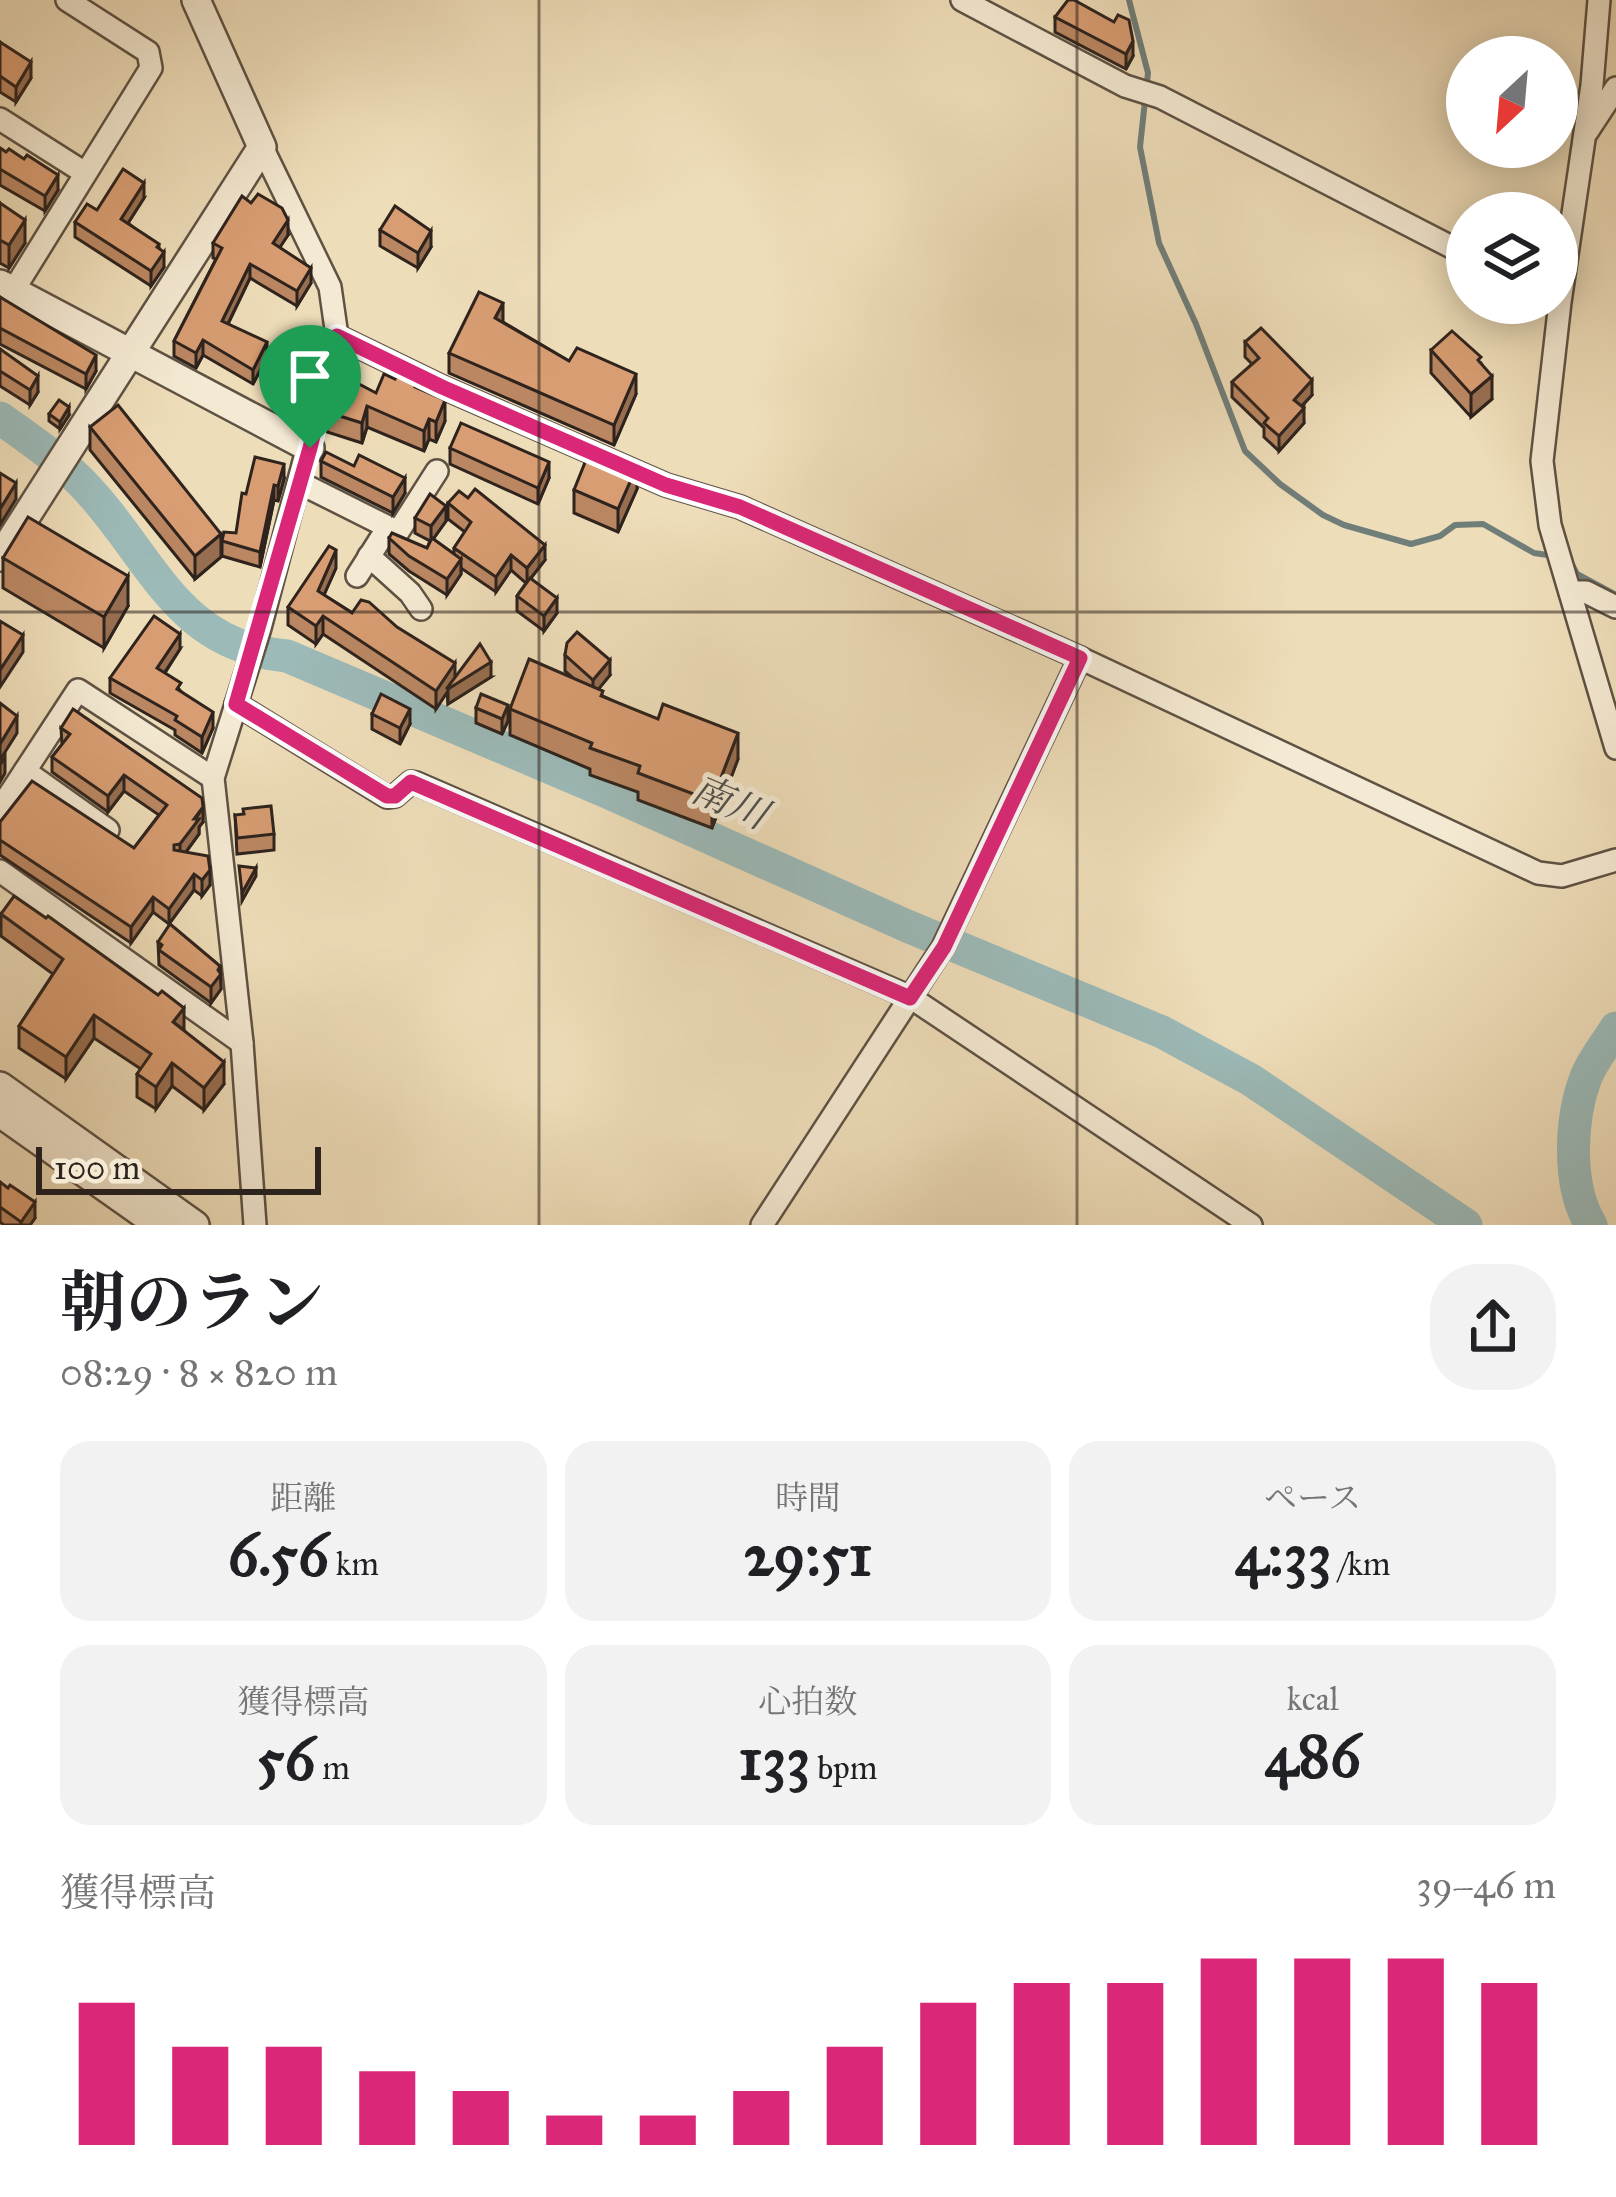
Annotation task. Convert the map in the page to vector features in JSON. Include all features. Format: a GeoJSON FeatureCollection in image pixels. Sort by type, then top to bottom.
{"type":"FeatureCollection","features":[{"type":"Feature","properties":{"kind":"street"},"geometry":{"type":"LineString","coordinates":[[68,0],[148,52],[150,73],[7,287],[310,448]]}},
{"type":"Feature","properties":{"kind":"street"},"geometry":{"type":"LineString","coordinates":[[196,0],[330,287],[337,336],[260,628],[212,778],[242,1043],[255,1225]]}},
{"type":"Feature","properties":{"kind":"street"},"geometry":{"type":"LineString","coordinates":[[962,0],[1446,244]]}},
{"type":"Feature","properties":{"kind":"street"},"geometry":{"type":"LineString","coordinates":[[1574,192],[1592,85],[1599,0]]}},
{"type":"Feature","properties":{"kind":"street"},"geometry":{"type":"LineString","coordinates":[[1583,134],[1616,88]]}},
{"type":"Feature","properties":{"kind":"street"},"geometry":{"type":"LineString","coordinates":[[0,119],[85,173]]}},
{"type":"Feature","properties":{"kind":"street"},"geometry":{"type":"LineString","coordinates":[[0,557],[262,146]]}},
{"type":"Feature","properties":{"kind":"street"},"geometry":{"type":"LineString","coordinates":[[1556,324],[1542,461],[1546,508],[1616,748]]}},
{"type":"Feature","properties":{"kind":"street"},"geometry":{"type":"LineString","coordinates":[[337,336],[666,485],[740,507],[1080,658],[1538,874],[1562,876],[1616,860]]}},
{"type":"Feature","properties":{"kind":"street"},"geometry":{"type":"LineString","coordinates":[[300,483],[398,532],[437,471]]}},
{"type":"Feature","properties":{"kind":"street"},"geometry":{"type":"LineString","coordinates":[[388,527],[363,566],[410,593],[421,609]]}},
{"type":"Feature","properties":{"kind":"street"},"geometry":{"type":"LineString","coordinates":[[1570,592],[1586,592],[1616,607]]}},
{"type":"Feature","properties":{"kind":"street"},"geometry":{"type":"LineString","coordinates":[[762,1225],[947,940],[1080,658]]}},
{"type":"Feature","properties":{"kind":"street"},"geometry":{"type":"LineString","coordinates":[[0,809],[78,690],[212,778]]}},
{"type":"Feature","properties":{"kind":"street"},"geometry":{"type":"LineString","coordinates":[[239,696],[387,796],[395,796],[411,782],[910,998],[1250,1225]]}},
{"type":"Feature","properties":{"kind":"street"},"geometry":{"type":"LineString","coordinates":[[25,771],[108,830]]}},
{"type":"Feature","properties":{"kind":"street"},"geometry":{"type":"LineString","coordinates":[[0,871],[242,1043]]}},
{"type":"Feature","properties":{"kind":"street"},"geometry":{"type":"LineString","coordinates":[[0,1086],[195,1225]]}},
{"type":"Feature","properties":{"kind":"street"},"geometry":{"type":"LineString","coordinates":[[0,1113],[159,1225]]}},
{"type":"Feature","properties":{"kind":"building"},"geometry":{"type":"Polygon","coordinates":[[[1068,0],[1114,22],[1118,15],[1129,20],[1133,41],[1126,54],[1055,17],[1068,0]]]}},
{"type":"Feature","properties":{"kind":"building"},"geometry":{"type":"Polygon","coordinates":[[[0,42],[31,62],[16,87],[0,76],[0,42]]]}},
{"type":"Feature","properties":{"kind":"building"},"geometry":{"type":"Polygon","coordinates":[[[0,148],[24,159],[27,155],[58,175],[45,196],[0,169],[0,148]]]}},
{"type":"Feature","properties":{"kind":"building"},"geometry":{"type":"Polygon","coordinates":[[[123,169],[144,183],[121,219],[164,252],[151,271],[75,222],[87,204],[97,210],[123,169]]]}},
{"type":"Feature","properties":{"kind":"building"},"geometry":{"type":"Polygon","coordinates":[[[258,194],[282,208],[288,220],[273,243],[311,268],[297,291],[250,264],[222,321],[267,342],[253,370],[203,340],[196,353],[174,341],[222,248],[213,243],[242,196],[251,203],[258,194]]]}},
{"type":"Feature","properties":{"kind":"building"},"geometry":{"type":"Polygon","coordinates":[[[0,203],[25,220],[9,245],[0,240],[0,203]]]}},
{"type":"Feature","properties":{"kind":"building"},"geometry":{"type":"Polygon","coordinates":[[[395,206],[431,231],[418,253],[380,230],[395,206]]]}},
{"type":"Feature","properties":{"kind":"building"},"geometry":{"type":"Polygon","coordinates":[[[479,292],[503,303],[495,318],[569,361],[577,348],[636,374],[614,425],[449,353],[479,292]]]}},
{"type":"Feature","properties":{"kind":"building"},"geometry":{"type":"Polygon","coordinates":[[[0,297],[96,355],[86,374],[0,328],[0,297]]]}},
{"type":"Feature","properties":{"kind":"building"},"geometry":{"type":"Polygon","coordinates":[[[1261,328],[1312,380],[1294,400],[1304,408],[1279,436],[1232,382],[1259,358],[1245,342],[1261,328]]]}},
{"type":"Feature","properties":{"kind":"building"},"geometry":{"type":"Polygon","coordinates":[[[1452,331],[1481,357],[1478,360],[1492,376],[1471,394],[1431,350],[1452,331]]]}},
{"type":"Feature","properties":{"kind":"building"},"geometry":{"type":"Polygon","coordinates":[[[0,349],[38,376],[30,390],[0,371],[0,349]]]}},
{"type":"Feature","properties":{"kind":"building"},"geometry":{"type":"Polygon","coordinates":[[[399,372],[417,380],[415,387],[445,400],[436,422],[429,419],[424,431],[367,406],[362,423],[327,412],[344,376],[376,393],[384,374],[395,379],[399,372]]]}},
{"type":"Feature","properties":{"kind":"building"},"geometry":{"type":"Polygon","coordinates":[[[59,400],[69,407],[60,422],[49,414],[59,400]]]}},
{"type":"Feature","properties":{"kind":"building"},"geometry":{"type":"Polygon","coordinates":[[[118,405],[221,534],[195,556],[90,427],[118,405]]]}},
{"type":"Feature","properties":{"kind":"building"},"geometry":{"type":"Polygon","coordinates":[[[461,423],[549,462],[538,488],[450,448],[461,423]]]}},
{"type":"Feature","properties":{"kind":"building"},"geometry":{"type":"Polygon","coordinates":[[[326,452],[354,466],[359,455],[405,478],[393,497],[321,461],[326,452]]]}},
{"type":"Feature","properties":{"kind":"building"},"geometry":{"type":"Polygon","coordinates":[[[607,452],[637,466],[618,509],[574,490],[586,460],[601,466],[607,452]]]}},
{"type":"Feature","properties":{"kind":"building"},"geometry":{"type":"Polygon","coordinates":[[[255,457],[284,464],[278,486],[274,485],[260,552],[222,541],[224,532],[236,533],[242,493],[246,494],[255,457]]]}},
{"type":"Feature","properties":{"kind":"building"},"geometry":{"type":"Polygon","coordinates":[[[0,473],[16,483],[0,509],[0,473]]]}},
{"type":"Feature","properties":{"kind":"building"},"geometry":{"type":"Polygon","coordinates":[[[475,489],[545,545],[527,568],[511,555],[496,577],[454,548],[471,522],[448,503],[459,491],[468,498],[475,489]]]}},
{"type":"Feature","properties":{"kind":"building"},"geometry":{"type":"Polygon","coordinates":[[[430,494],[446,506],[431,526],[415,518],[430,494]]]}},
{"type":"Feature","properties":{"kind":"building"},"geometry":{"type":"Polygon","coordinates":[[[28,517],[128,576],[104,617],[3,558],[28,517]]]}},
{"type":"Feature","properties":{"kind":"building"},"geometry":{"type":"Polygon","coordinates":[[[392,533],[427,548],[432,538],[461,559],[447,579],[409,556],[389,538],[392,533]]]}},
{"type":"Feature","properties":{"kind":"building"},"geometry":{"type":"Polygon","coordinates":[[[329,546],[336,550],[318,591],[352,613],[361,600],[369,602],[397,627],[455,663],[436,691],[323,616],[316,626],[288,607],[329,546]]]}},
{"type":"Feature","properties":{"kind":"building"},"geometry":{"type":"Polygon","coordinates":[[[530,578],[557,598],[544,616],[517,596],[530,578]]]}},
{"type":"Feature","properties":{"kind":"building"},"geometry":{"type":"Polygon","coordinates":[[[154,616],[180,634],[157,668],[181,683],[177,689],[213,712],[202,737],[175,720],[177,716],[110,678],[154,616]]]}},
{"type":"Feature","properties":{"kind":"building"},"geometry":{"type":"Polygon","coordinates":[[[0,621],[23,635],[0,670],[0,621]]]}},
{"type":"Feature","properties":{"kind":"building"},"geometry":{"type":"Polygon","coordinates":[[[577,632],[610,660],[593,680],[565,655],[567,643],[577,632]]]}},
{"type":"Feature","properties":{"kind":"building"},"geometry":{"type":"Polygon","coordinates":[[[480,644],[491,662],[448,689],[447,688],[480,644]]]}},
{"type":"Feature","properties":{"kind":"building"},"geometry":{"type":"Polygon","coordinates":[[[529,659],[658,719],[663,704],[738,733],[712,801],[638,773],[640,766],[510,709],[529,659]]]}},
{"type":"Feature","properties":{"kind":"building"},"geometry":{"type":"Polygon","coordinates":[[[381,694],[410,709],[400,728],[372,714],[381,694]]]}},
{"type":"Feature","properties":{"kind":"building"},"geometry":{"type":"Polygon","coordinates":[[[481,694],[508,705],[502,719],[476,708],[481,694]]]}},
{"type":"Feature","properties":{"kind":"building"},"geometry":{"type":"Polygon","coordinates":[[[0,703],[17,716],[0,744],[0,703]]]}},
{"type":"Feature","properties":{"kind":"building"},"geometry":{"type":"Polygon","coordinates":[[[73,709],[202,798],[203,807],[194,819],[199,819],[174,850],[208,856],[210,870],[202,880],[194,874],[169,909],[153,897],[131,927],[0,840],[0,822],[32,781],[134,848],[167,805],[124,775],[108,796],[52,757],[70,734],[61,728],[73,709]]]}},
{"type":"Feature","properties":{"kind":"building"},"geometry":{"type":"Polygon","coordinates":[[[271,806],[274,834],[237,838],[235,815],[244,814],[243,809],[271,806]]]}},
{"type":"Feature","properties":{"kind":"building"},"geometry":{"type":"Polygon","coordinates":[[[239,866],[256,868],[242,893],[239,866]]]}},
{"type":"Feature","properties":{"kind":"building"},"geometry":{"type":"Polygon","coordinates":[[[14,896],[184,1008],[173,1022],[224,1062],[204,1088],[172,1063],[156,1087],[137,1074],[151,1054],[94,1015],[66,1057],[19,1026],[63,959],[1,914],[14,896]]]}},
{"type":"Feature","properties":{"kind":"building"},"geometry":{"type":"Polygon","coordinates":[[[170,924],[220,966],[221,974],[211,987],[159,950],[158,942],[170,924]]]}},
{"type":"Feature","properties":{"kind":"building"},"geometry":{"type":"Polygon","coordinates":[[[0,1182],[35,1202],[21,1222],[0,1207],[0,1182]]]}},
{"type":"Feature","properties":{"kind":"waterway"},"geometry":{"type":"LineString","coordinates":[[1129,0],[1148,73],[1140,147],[1159,243],[1245,451],[1280,484],[1344,525],[1411,544],[1440,536],[1455,525],[1483,524],[1534,553],[1554,556]]}},
{"type":"Feature","properties":{"kind":"waterway","name":"南川"},"geometry":{"type":"LineString","coordinates":[[0,418],[81,482],[168,592],[217,635],[249,649],[287,656],[1162,1032],[1251,1080],[1466,1225]]}},
{"type":"Feature","properties":{"kind":"waterway"},"geometry":{"type":"LineString","coordinates":[[1568,557],[1577,574],[1616,595]]}},
{"type":"Feature","properties":{"kind":"waterway"},"geometry":{"type":"LineString","coordinates":[[1591,1225],[1575,1172],[1577,1112],[1589,1071],[1616,1028]]}},
{"type":"Feature","properties":{"kind":"route"},"geometry":{"type":"LineString","coordinates":[[337,336],[666,485],[740,507],[1080,658],[944,947],[910,998],[411,782],[395,796],[387,796],[236,704],[310,448],[337,336]]}}]}
